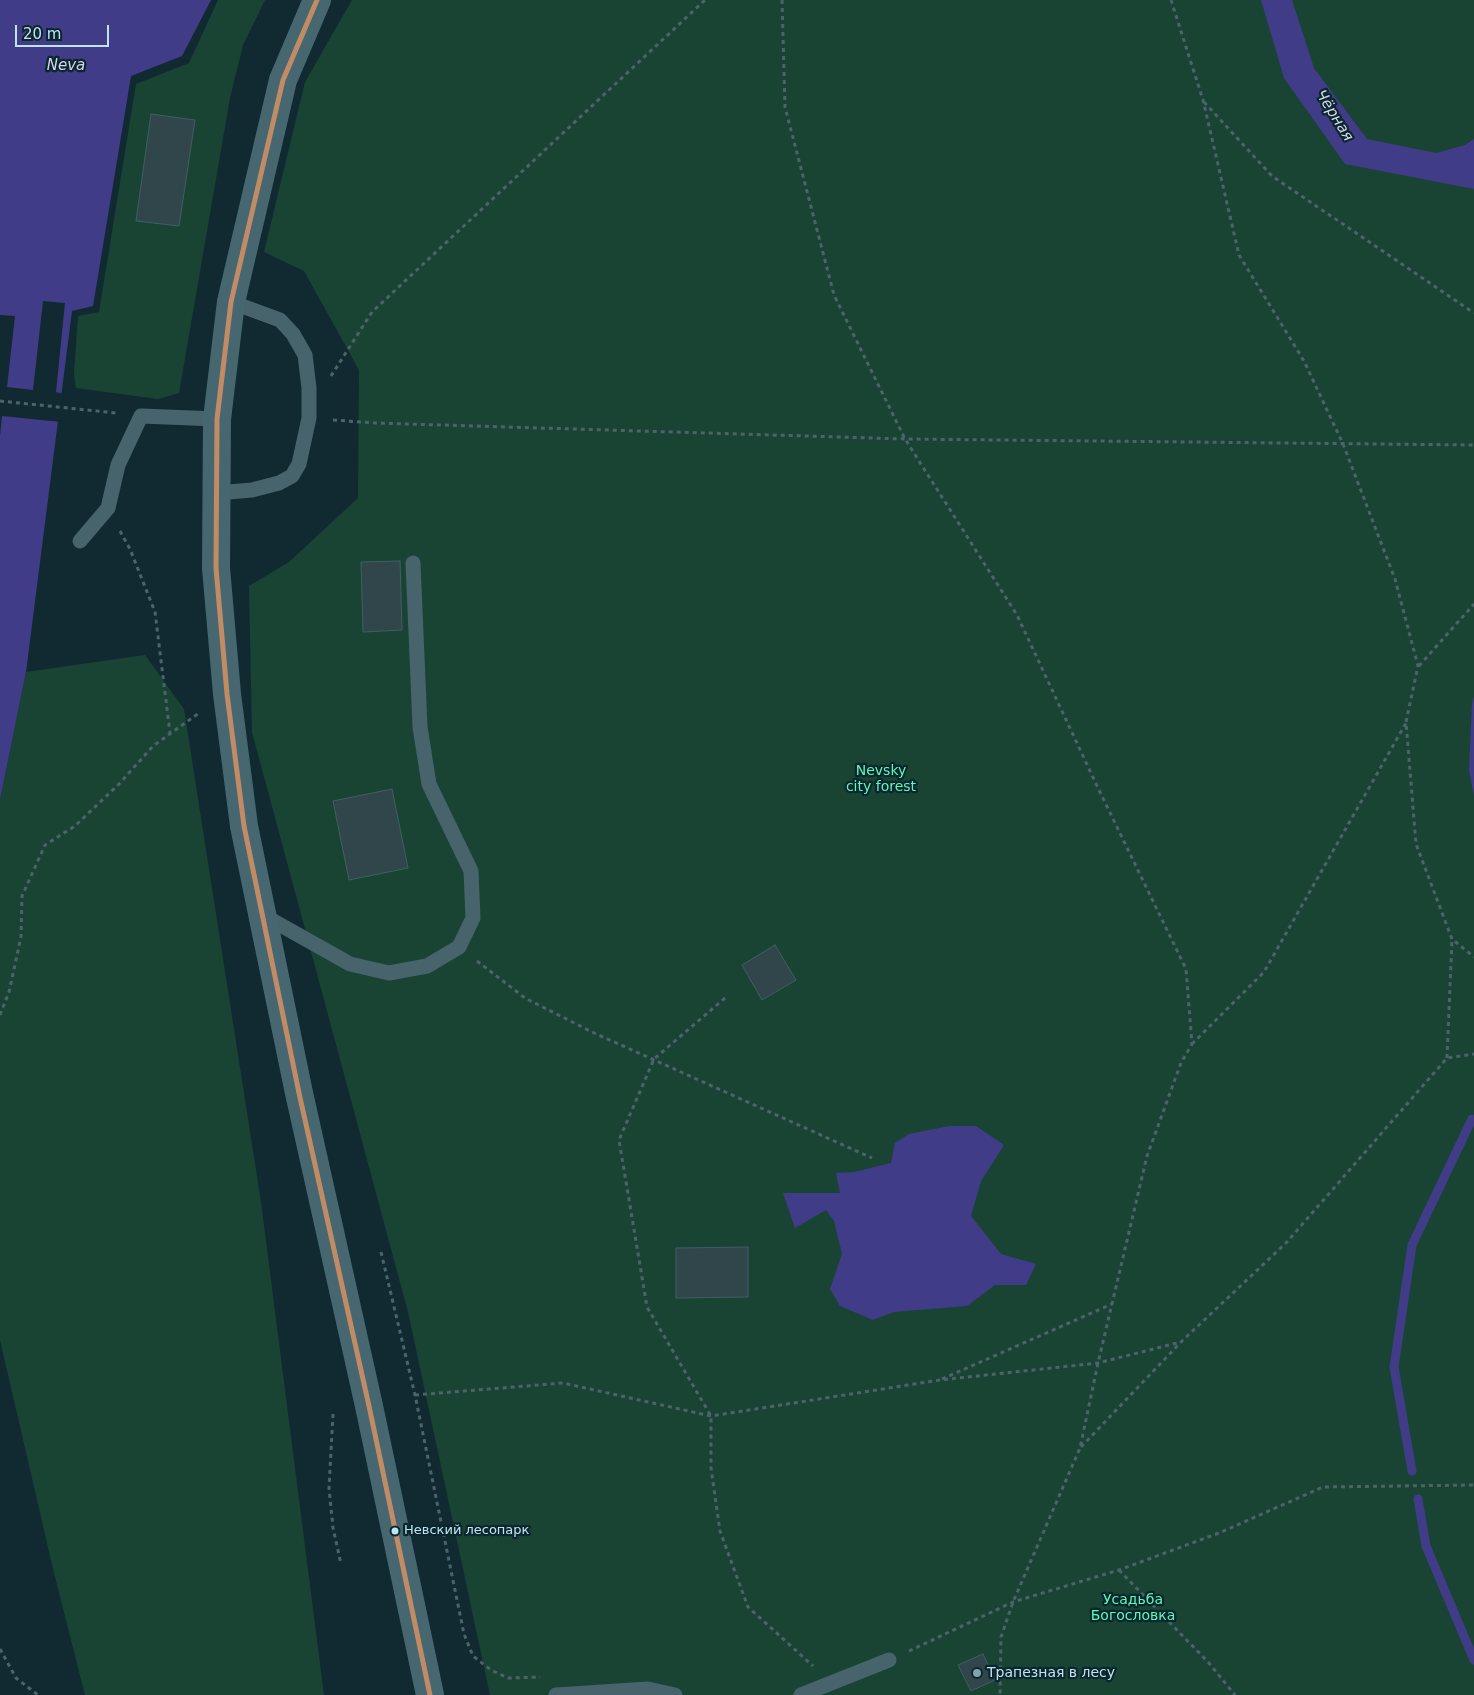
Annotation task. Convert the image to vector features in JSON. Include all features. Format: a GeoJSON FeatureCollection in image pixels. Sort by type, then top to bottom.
{"type":"FeatureCollection","features":[{"type":"Feature","properties":{"kind":"main road"},"geometry":{"type":"LineString","coordinates":[[317,0],[283,80],[231,302],[218,419],[216,568],[227,694],[244,826],[261,914],[430,1695]]}},
{"type":"Feature","properties":{"kind":"lane"},"geometry":{"type":"LineString","coordinates":[[218,493],[252,490],[279,483],[292,476],[299,464],[309,418],[309,388],[305,355],[293,334],[280,320],[231,302]]}},
{"type":"Feature","properties":{"kind":"lane"},"geometry":{"type":"LineString","coordinates":[[80,541],[108,508],[118,465],[141,416],[218,419]]}},
{"type":"Feature","properties":{"kind":"lane"},"geometry":{"type":"LineString","coordinates":[[261,914],[350,964],[390,973],[427,966],[459,947],[473,918],[471,871],[429,784],[420,727],[413,563]]}},
{"type":"Feature","properties":{"kind":"lane"},"geometry":{"type":"LineString","coordinates":[[801,1695],[889,1660]]}},
{"type":"Feature","properties":{"kind":"lane"},"geometry":{"type":"LineString","coordinates":[[556,1695],[648,1689],[675,1695]]}},
{"type":"Feature","properties":{"kind":"path"},"geometry":{"type":"LineString","coordinates":[[309,388],[331,376],[372,312],[705,0]]}},
{"type":"Feature","properties":{"kind":"path"},"geometry":{"type":"LineString","coordinates":[[782,0],[785,107],[834,295],[905,439],[1017,615],[1186,969],[1192,1044]]}},
{"type":"Feature","properties":{"kind":"path"},"geometry":{"type":"LineString","coordinates":[[1080,1448],[1181,1342],[1286,1243],[1447,1058],[1452,939],[1416,844],[1406,722],[1418,666],[1395,579],[1343,444],[1304,361],[1239,255],[1203,100],[1171,0]]}},
{"type":"Feature","properties":{"kind":"path"},"geometry":{"type":"LineString","coordinates":[[1203,100],[1272,176],[1474,313]]}},
{"type":"Feature","properties":{"kind":"path"},"geometry":{"type":"LineString","coordinates":[[0,401],[141,416]]}},
{"type":"Feature","properties":{"kind":"path"},"geometry":{"type":"LineString","coordinates":[[309,418],[385,423],[905,439],[1474,445]]}},
{"type":"Feature","properties":{"kind":"path"},"geometry":{"type":"LineString","coordinates":[[108,508],[130,549],[155,612],[170,733]]}},
{"type":"Feature","properties":{"kind":"path"},"geometry":{"type":"LineString","coordinates":[[1418,666],[1474,604]]}},
{"type":"Feature","properties":{"kind":"path"},"geometry":{"type":"LineString","coordinates":[[0,1015],[9,992],[21,937],[22,896],[45,845],[75,826],[120,783],[153,746],[227,694]]}},
{"type":"Feature","properties":{"kind":"path"},"geometry":{"type":"LineString","coordinates":[[1000,1695],[1001,1637],[1013,1602],[1080,1448],[1098,1363],[1148,1156],[1181,1063],[1192,1044],[1264,972],[1406,722]]}},
{"type":"Feature","properties":{"kind":"path"},"geometry":{"type":"LineString","coordinates":[[1452,939],[1474,957]]}},
{"type":"Feature","properties":{"kind":"path"},"geometry":{"type":"LineString","coordinates":[[459,947],[525,998],[592,1032],[872,1158]]}},
{"type":"Feature","properties":{"kind":"path"},"geometry":{"type":"LineString","coordinates":[[725,998],[654,1059],[619,1140],[647,1308],[711,1416],[711,1468],[720,1531],[748,1607],[832,1684]]}},
{"type":"Feature","properties":{"kind":"path"},"geometry":{"type":"LineString","coordinates":[[1447,1058],[1474,1054]]}},
{"type":"Feature","properties":{"kind":"path"},"geometry":{"type":"LineString","coordinates":[[381,1252],[415,1394],[464,1634],[473,1656],[491,1670],[508,1678],[546,1676]]}},
{"type":"Feature","properties":{"kind":"path"},"geometry":{"type":"LineString","coordinates":[[940,1380],[1112,1304]]}},
{"type":"Feature","properties":{"kind":"path"},"geometry":{"type":"LineString","coordinates":[[415,1394],[563,1383],[711,1416],[940,1380],[1098,1363],[1181,1342]]}},
{"type":"Feature","properties":{"kind":"path"},"geometry":{"type":"LineString","coordinates":[[333,1414],[328,1488],[333,1528],[341,1564]]}},
{"type":"Feature","properties":{"kind":"path"},"geometry":{"type":"LineString","coordinates":[[889,1660],[1013,1602],[1119,1570],[1219,1533],[1323,1487],[1474,1485]]}},
{"type":"Feature","properties":{"kind":"path"},"geometry":{"type":"LineString","coordinates":[[1119,1570],[1208,1662],[1235,1695]]}},
{"type":"Feature","properties":{"kind":"path"},"geometry":{"type":"LineString","coordinates":[[0,1649],[16,1678],[38,1695]]}},
{"type":"Feature","properties":{"kind":"green space"},"geometry":{"type":"Polygon","coordinates":[[[218,0],[265,0],[243,45],[230,98],[179,393],[158,399],[76,388],[74,374],[78,316],[99,312],[136,84],[189,63],[218,0]]]}},
{"type":"Feature","properties":{"kind":"green space","name":"Nevsky city forest"},"geometry":{"type":"Polygon","coordinates":[[[352,0],[1474,0],[1474,1695],[490,1695],[408,1312],[252,732],[249,586],[289,562],[358,498],[359,370],[304,271],[264,252],[305,82],[352,0]]]}},
{"type":"Feature","properties":{"kind":"green space"},"geometry":{"type":"Polygon","coordinates":[[[145,655],[184,709],[261,1202],[324,1695],[85,1695],[54,1573],[0,1340],[0,800],[26,672],[145,655]]]}},
{"type":"Feature","properties":{"kind":"water","name":"Neva"},"geometry":{"type":"Polygon","coordinates":[[[0,0],[211,0],[182,56],[131,76],[93,306],[72,311],[26,672],[0,800],[0,0]]]}},
{"type":"Feature","properties":{"kind":"water","name":"Чёрная"},"geometry":{"type":"Polygon","coordinates":[[[1261,0],[1292,0],[1314,68],[1367,139],[1436,153],[1465,145],[1474,139],[1474,189],[1345,164],[1284,78],[1261,0]]]}},
{"type":"Feature","properties":{"kind":"water"},"geometry":{"type":"Polygon","coordinates":[[[1474,696],[1474,797],[1469,770],[1472,703],[1474,696]]]}},
{"type":"Feature","properties":{"kind":"water"},"geometry":{"type":"Polygon","coordinates":[[[949,1126],[976,1126],[1004,1145],[981,1181],[971,1216],[1001,1254],[1036,1264],[1026,1285],[995,1285],[967,1306],[894,1312],[873,1320],[840,1306],[830,1289],[842,1254],[834,1221],[826,1210],[795,1228],[783,1193],[840,1193],[836,1173],[854,1172],[891,1163],[895,1143],[909,1134],[949,1126]]]}},
{"type":"Feature","properties":{"kind":"pier"},"geometry":{"type":"Polygon","coordinates":[[[43,301],[65,303],[56,392],[64,394],[61,422],[2,416],[0,436],[0,315],[15,316],[7,387],[33,390],[43,301]]]}},
{"type":"Feature","properties":{"kind":"building"},"geometry":{"type":"Polygon","coordinates":[[[151,114],[195,120],[179,226],[136,221],[151,114]]]}},
{"type":"Feature","properties":{"kind":"building"},"geometry":{"type":"Polygon","coordinates":[[[400,561],[402,630],[363,632],[361,562],[400,561]]]}},
{"type":"Feature","properties":{"kind":"building"},"geometry":{"type":"Polygon","coordinates":[[[392,789],[408,868],[349,880],[333,801],[392,789]]]}},
{"type":"Feature","properties":{"kind":"building"},"geometry":{"type":"Polygon","coordinates":[[[775,945],[796,980],[762,1000],[742,965],[775,945]]]}},
{"type":"Feature","properties":{"kind":"building"},"geometry":{"type":"Polygon","coordinates":[[[748,1247],[748,1297],[676,1298],[676,1248],[748,1247]]]}},
{"type":"Feature","properties":{"kind":"building","name":"Трапезная в лесу"},"geometry":{"type":"Polygon","coordinates":[[[983,1654],[995,1680],[971,1691],[958,1665],[983,1654]]]}},
{"type":"Feature","properties":{"kind":"waterway"},"geometry":{"type":"LineString","coordinates":[[1412,1471],[1394,1367],[1412,1245],[1472,1119]]}},
{"type":"Feature","properties":{"kind":"waterway"},"geometry":{"type":"LineString","coordinates":[[1418,1499],[1426,1546],[1474,1660]]}},
{"type":"Feature","properties":{"kind":"transit line"},"geometry":{"type":"LineString","coordinates":[[317,0],[283,80],[231,302],[217,419],[216,568],[227,694],[244,826],[299,1093],[369,1406],[430,1695]]}},
{"type":"Feature","properties":{"kind":"place","name":"Невский лесопарк"},"geometry":{"type":"Point","coordinates":[395,1531]}},
{"type":"Feature","properties":{"kind":"place","name":"Трапезная в лесу"},"geometry":{"type":"Point","coordinates":[977,1673]}},
{"type":"Feature","properties":{"kind":"park label","name":"Усадьба Богословка"},"geometry":{"type":"Point","coordinates":[1133,1608]}}]}
